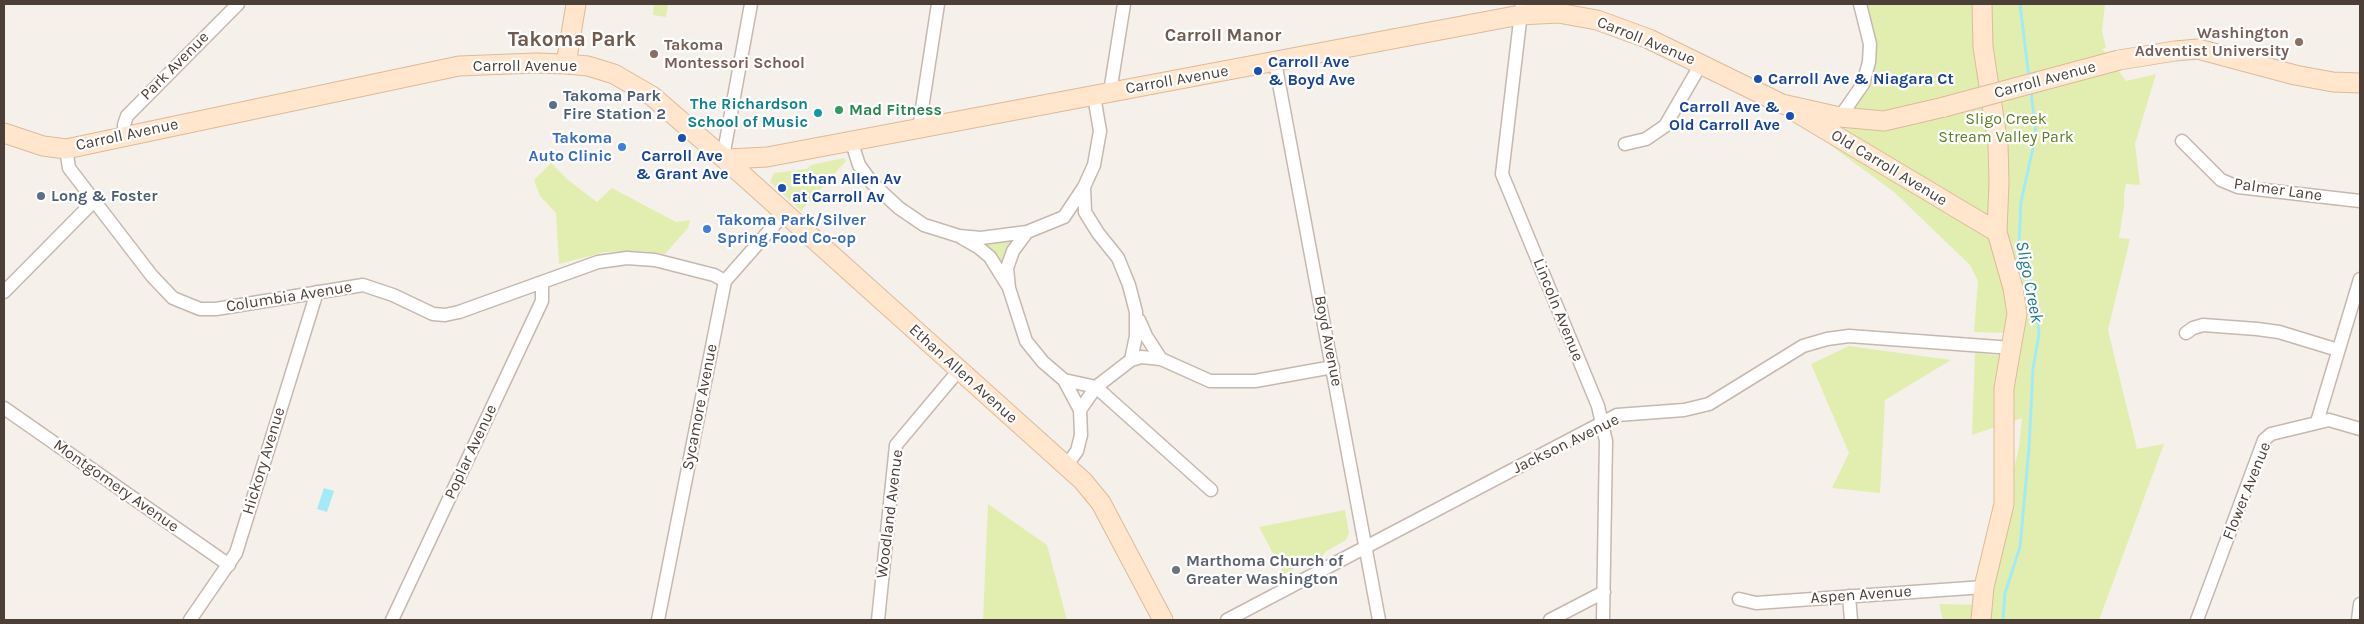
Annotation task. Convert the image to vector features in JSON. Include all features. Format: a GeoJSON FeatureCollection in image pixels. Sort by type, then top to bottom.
{"type":"FeatureCollection","features":[{"type":"Feature","properties":{"kind":"main road"},"geometry":{"type":"LineString","coordinates":[[566,64],[576,4]]}},
{"type":"Feature","properties":{"kind":"main road"},"geometry":{"type":"LineString","coordinates":[[1981,620],[1984,587],[2004,504],[2004,388],[2017,314],[2014,288],[1997,232],[1998,144],[1984,47],[1982,4]]}},
{"type":"Feature","properties":{"kind":"main road","name":"Carroll Avenue"},"geometry":{"type":"LineString","coordinates":[[4,133],[43,146],[66,148],[103,142],[125,135],[459,66],[536,63],[588,66],[614,74],[652,96],[723,158],[767,156],[1275,62],[1521,9],[1597,20],[1649,39],[1782,104],[1840,117],[1884,121],[1944,107],[2119,60],[2175,50],[2198,49],[2295,75],[2333,82],[2360,84]]}},
{"type":"Feature","properties":{"kind":"main road","name":"Old Carroll Avenue"},"geometry":{"type":"LineString","coordinates":[[1782,104],[1997,232]]}},
{"type":"Feature","properties":{"kind":"main road","name":"Ethan Allen Avenue"},"geometry":{"type":"LineString","coordinates":[[723,158],[1083,481],[1101,503],[1163,620]]}},
{"type":"Feature","properties":{"kind":"street","name":"Park Avenue"},"geometry":{"type":"LineString","coordinates":[[125,135],[124,125],[127,116],[238,4]]}},
{"type":"Feature","properties":{"kind":"street"},"geometry":{"type":"LineString","coordinates":[[723,158],[751,4]]}},
{"type":"Feature","properties":{"kind":"street"},"geometry":{"type":"LineString","coordinates":[[919,128],[938,4]]}},
{"type":"Feature","properties":{"kind":"street"},"geometry":{"type":"LineString","coordinates":[[1064,217],[1084,187],[1094,165],[1100,131],[1102,94],[1124,4]]}},
{"type":"Feature","properties":{"kind":"street"},"geometry":{"type":"LineString","coordinates":[[1840,117],[1863,84],[1869,62],[1870,44],[1860,4]]}},
{"type":"Feature","properties":{"kind":"street","name":"Lincoln Avenue"},"geometry":{"type":"LineString","coordinates":[[1521,9],[1502,174],[1598,406],[1606,441],[1603,620]]}},
{"type":"Feature","properties":{"kind":"street","name":"Boyd Avenue"},"geometry":{"type":"LineString","coordinates":[[1275,62],[1379,620]]}},
{"type":"Feature","properties":{"kind":"street"},"geometry":{"type":"LineString","coordinates":[[1625,144],[1646,139],[1665,126],[1701,64]]}},
{"type":"Feature","properties":{"kind":"street"},"geometry":{"type":"LineString","coordinates":[[851,140],[859,165],[872,183],[899,208],[924,225],[959,236],[981,238],[1027,232],[1064,217],[1080,219],[1098,233]]}},
{"type":"Feature","properties":{"kind":"street","name":"Palmer Lane"},"geometry":{"type":"LineString","coordinates":[[2182,141],[2208,169],[2229,184],[2238,187],[2360,201]]}},
{"type":"Feature","properties":{"kind":"street","name":"Columbia Avenue"},"geometry":{"type":"LineString","coordinates":[[66,148],[69,168],[152,276],[173,298],[200,309],[216,309],[363,285],[393,295],[433,314],[445,315],[459,312],[598,262],[628,258],[655,260],[714,275],[725,281]]}},
{"type":"Feature","properties":{"kind":"street"},"geometry":{"type":"LineString","coordinates":[[1084,187],[1085,212],[1098,233],[1118,258],[1129,284],[1136,312],[1146,336],[1161,359]]}},
{"type":"Feature","properties":{"kind":"street"},"geometry":{"type":"LineString","coordinates":[[4,292],[95,200]]}},
{"type":"Feature","properties":{"kind":"street"},"geometry":{"type":"LineString","coordinates":[[725,281],[784,214]]}},
{"type":"Feature","properties":{"kind":"street"},"geometry":{"type":"LineString","coordinates":[[1027,232],[1013,251],[1007,268],[1009,288],[1026,341],[1043,362],[1064,380],[1080,410],[1082,435],[1077,451],[1066,466]]}},
{"type":"Feature","properties":{"kind":"street"},"geometry":{"type":"LineString","coordinates":[[959,236],[978,247],[990,258],[1009,288]]}},
{"type":"Feature","properties":{"kind":"street"},"geometry":{"type":"LineString","coordinates":[[2360,279],[2317,422],[2329,420],[2360,429]]}},
{"type":"Feature","properties":{"kind":"street","name":"Sycamore Avenue"},"geometry":{"type":"LineString","coordinates":[[658,620],[725,281]]}},
{"type":"Feature","properties":{"kind":"street","name":"Poplar Avenue"},"geometry":{"type":"LineString","coordinates":[[392,620],[542,301],[542,283]]}},
{"type":"Feature","properties":{"kind":"street","name":"Hickory Avenue"},"geometry":{"type":"LineString","coordinates":[[190,620],[236,553],[317,292]]}},
{"type":"Feature","properties":{"kind":"street"},"geometry":{"type":"LineString","coordinates":[[1131,360],[1136,336],[1136,312]]}},
{"type":"Feature","properties":{"kind":"street"},"geometry":{"type":"LineString","coordinates":[[2186,333],[2193,328],[2203,325],[2257,329],[2279,332],[2338,350]]}},
{"type":"Feature","properties":{"kind":"street","name":"Jackson Avenue"},"geometry":{"type":"LineString","coordinates":[[1227,620],[1617,415],[1684,410],[1709,404],[1803,346],[1827,339],[1849,336],[2012,348]]}},
{"type":"Feature","properties":{"kind":"street"},"geometry":{"type":"LineString","coordinates":[[1080,410],[1099,385],[1131,360],[1141,357],[1161,359],[1210,381],[1255,381],[1332,367]]}},
{"type":"Feature","properties":{"kind":"street","name":"Woodland Avenue"},"geometry":{"type":"LineString","coordinates":[[878,620],[896,445],[959,370]]}},
{"type":"Feature","properties":{"kind":"street"},"geometry":{"type":"LineString","coordinates":[[1064,380],[1099,385],[1211,490]]}},
{"type":"Feature","properties":{"kind":"street","name":"Montgomery Avenue"},"geometry":{"type":"LineString","coordinates":[[4,408],[229,565]]}},
{"type":"Feature","properties":{"kind":"street","name":"Flower Avenue"},"geometry":{"type":"LineString","coordinates":[[2197,620],[2264,440],[2271,434],[2317,422]]}},
{"type":"Feature","properties":{"kind":"street","name":"Aspen Avenue"},"geometry":{"type":"LineString","coordinates":[[1739,599],[1756,603],[1984,587]]}},
{"type":"Feature","properties":{"kind":"street"},"geometry":{"type":"LineString","coordinates":[[1550,620],[1604,592]]}},
{"type":"Feature","properties":{"kind":"street"},"geometry":{"type":"LineString","coordinates":[[1849,596],[1851,620]]}},
{"type":"Feature","properties":{"kind":"street"},"geometry":{"type":"LineString","coordinates":[[2358,620],[2360,604]]}},
{"type":"Feature","properties":{"kind":"green space"},"geometry":{"type":"Polygon","coordinates":[[[654,4],[668,4],[666,17],[653,15],[654,4]]]}},
{"type":"Feature","properties":{"kind":"green space","name":"Sligo Creek Stream Valley Park"},"geometry":{"type":"Polygon","coordinates":[[[1860,4],[2105,4],[2102,31],[2106,48],[2102,49],[2126,81],[2156,74],[2135,144],[2140,185],[2126,184],[2119,238],[2130,239],[2108,330],[2137,449],[2164,444],[2099,620],[1943,620],[1939,604],[1983,605],[2019,447],[2022,418],[1972,435],[1975,353],[2005,356],[2006,333],[1974,332],[1978,281],[1970,265],[1894,192],[1830,145],[1869,78],[1860,4]]]}},
{"type":"Feature","properties":{"kind":"green space"},"geometry":{"type":"Polygon","coordinates":[[[844,158],[846,161],[801,211],[770,182],[774,173],[807,169],[811,165],[844,158]]]}},
{"type":"Feature","properties":{"kind":"green space"},"geometry":{"type":"Polygon","coordinates":[[[551,163],[568,180],[597,202],[612,188],[676,222],[690,220],[688,228],[665,254],[642,251],[605,252],[559,264],[556,213],[540,196],[534,180],[551,163]]]}},
{"type":"Feature","properties":{"kind":"green space"},"geometry":{"type":"Polygon","coordinates":[[[988,240],[1011,240],[1012,243],[1003,262],[986,245],[988,240]]]}},
{"type":"Feature","properties":{"kind":"green space"},"geometry":{"type":"Polygon","coordinates":[[[1849,346],[1951,360],[1885,400],[1880,493],[1832,488],[1849,453],[1811,364],[1849,346]]]}},
{"type":"Feature","properties":{"kind":"green space"},"geometry":{"type":"Polygon","coordinates":[[[988,504],[1047,545],[1067,620],[983,620],[988,504]]]}},
{"type":"Feature","properties":{"kind":"green space"},"geometry":{"type":"Polygon","coordinates":[[[1345,510],[1349,533],[1346,540],[1325,552],[1322,557],[1303,566],[1302,564],[1284,574],[1259,527],[1345,510]]]}},
{"type":"Feature","properties":{"kind":"water"},"geometry":{"type":"Polygon","coordinates":[[[324,488],[334,491],[327,512],[317,509],[324,488]]]}},
{"type":"Feature","properties":{"kind":"waterway","name":"Sligo Creek"},"geometry":{"type":"LineString","coordinates":[[2020,4],[2029,78]]}},
{"type":"Feature","properties":{"kind":"waterway","name":"Sligo Creek"},"geometry":{"type":"LineString","coordinates":[[2003,620],[2005,593],[2020,547],[2029,448],[2033,369],[2039,334],[2035,298],[2019,244],[2021,202],[2036,134],[2031,91]]}},
{"type":"Feature","properties":{"kind":"place","name":"Washington Adventist University"},"geometry":{"type":"Point","coordinates":[2299,42]}},
{"type":"Feature","properties":{"kind":"place","name":"Takoma Montessori School"},"geometry":{"type":"Point","coordinates":[654,54]}},
{"type":"Feature","properties":{"kind":"place","name":"Carroll Ave & Boyd Ave"},"geometry":{"type":"Point","coordinates":[1258,71]}},
{"type":"Feature","properties":{"kind":"place","name":"Carroll Ave & Niagara Ct"},"geometry":{"type":"Point","coordinates":[1758,79]}},
{"type":"Feature","properties":{"kind":"place","name":"Takoma Park Fire Station 2"},"geometry":{"type":"Point","coordinates":[553,105]}},
{"type":"Feature","properties":{"kind":"place","name":"Mad Fitness"},"geometry":{"type":"Point","coordinates":[839,110]}},
{"type":"Feature","properties":{"kind":"place","name":"The Richardson School of Music"},"geometry":{"type":"Point","coordinates":[818,113]}},
{"type":"Feature","properties":{"kind":"place","name":"Carroll Ave & Old Carroll Ave"},"geometry":{"type":"Point","coordinates":[1790,116]}},
{"type":"Feature","properties":{"kind":"place","name":"Carroll Ave & Grant Ave"},"geometry":{"type":"Point","coordinates":[682,138]}},
{"type":"Feature","properties":{"kind":"place","name":"Takoma Auto Clinic"},"geometry":{"type":"Point","coordinates":[622,147]}},
{"type":"Feature","properties":{"kind":"place","name":"Ethan Allen Av at Carroll Av"},"geometry":{"type":"Point","coordinates":[782,188]}},
{"type":"Feature","properties":{"kind":"place","name":"Long & Foster"},"geometry":{"type":"Point","coordinates":[41,196]}},
{"type":"Feature","properties":{"kind":"place","name":"Takoma Park/Silver Spring Food Co-op"},"geometry":{"type":"Point","coordinates":[707,229]}},
{"type":"Feature","properties":{"kind":"place","name":"Marthoma Church of Greater Washington"},"geometry":{"type":"Point","coordinates":[1176,570]}},
{"type":"Feature","properties":{"kind":"district","name":"Carroll Manor"},"geometry":{"type":"Point","coordinates":[1223,36]}},
{"type":"Feature","properties":{"kind":"district","name":"Takoma Park"},"geometry":{"type":"Point","coordinates":[572,40]}}]}
